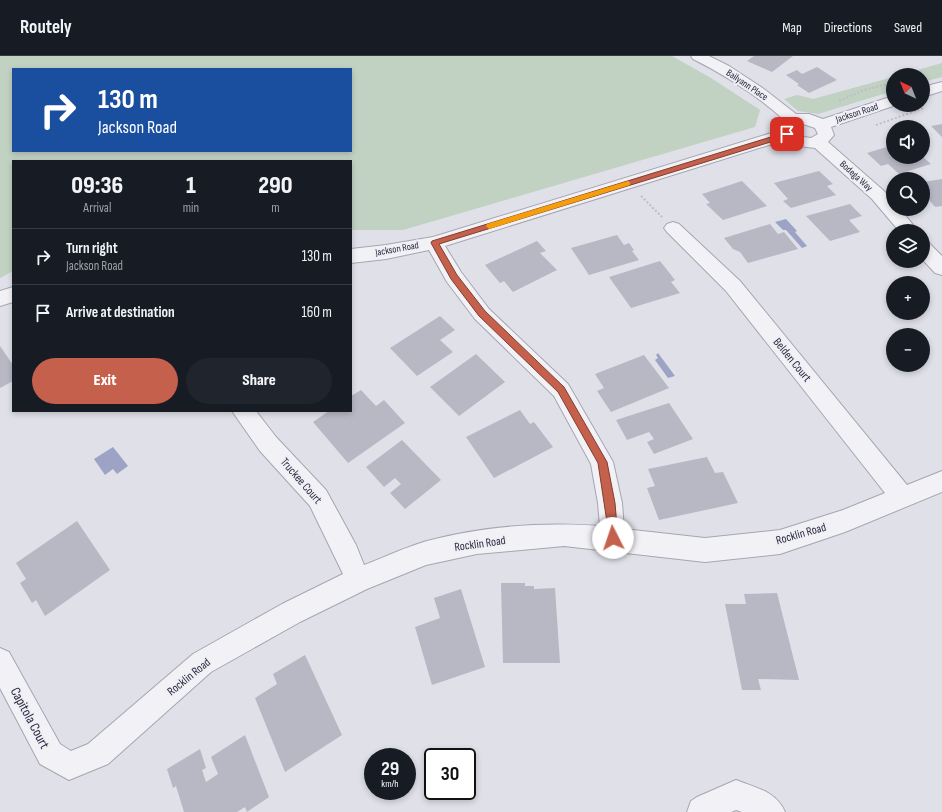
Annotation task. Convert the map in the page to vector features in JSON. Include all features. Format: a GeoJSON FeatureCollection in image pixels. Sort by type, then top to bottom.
{"type":"FeatureCollection","features":[{"type":"Feature","properties":{"kind":"street","name":"Bailyann Place"},"geometry":{"type":"LineString","coordinates":[[698,56],[729,72],[758,90],[790,127],[799,141],[819,134]]}},
{"type":"Feature","properties":{"kind":"street"},"geometry":{"type":"LineString","coordinates":[[930,90],[942,86]]}},
{"type":"Feature","properties":{"kind":"street","name":"Jackson Road"},"geometry":{"type":"LineString","coordinates":[[819,134],[886,104]]}},
{"type":"Feature","properties":{"kind":"street"},"geometry":{"type":"LineString","coordinates":[[790,127],[807,119],[819,134]]}},
{"type":"Feature","properties":{"kind":"street","name":"Jackson Road"},"geometry":{"type":"LineString","coordinates":[[352,256],[392,251],[434,243],[790,127]]}},
{"type":"Feature","properties":{"kind":"street","name":"Bodega Way"},"geometry":{"type":"LineString","coordinates":[[819,134],[878,196],[902,224]]}},
{"type":"Feature","properties":{"kind":"street","name":"Belden Court"},"geometry":{"type":"LineString","coordinates":[[673,228],[733,286],[903,498]]}},
{"type":"Feature","properties":{"kind":"street"},"geometry":{"type":"LineString","coordinates":[[434,243],[454,277],[482,314],[561,390],[602,462],[610,503],[613,538]]}},
{"type":"Feature","properties":{"kind":"street"},"geometry":{"type":"LineString","coordinates":[[930,255],[942,268]]}},
{"type":"Feature","properties":{"kind":"street"},"geometry":{"type":"LineString","coordinates":[[0,299],[12,294]]}},
{"type":"Feature","properties":{"kind":"street","name":"Truckee Court"},"geometry":{"type":"LineString","coordinates":[[244,412],[268,444],[318,498],[347,553],[358,580]]}},
{"type":"Feature","properties":{"kind":"street","name":"Rocklin Road"},"geometry":{"type":"LineString","coordinates":[[69,766],[98,754],[202,663],[291,613],[358,580],[426,553],[477,542],[564,535],[613,538],[705,550],[780,542],[845,521],[942,481]]}},
{"type":"Feature","properties":{"kind":"street","name":"Capitola Court"},"geometry":{"type":"LineString","coordinates":[[0,662],[50,754],[69,766]]}},
{"type":"Feature","properties":{"kind":"street"},"geometry":{"type":"LineString","coordinates":[[702,812],[707,807],[736,795],[761,805],[770,812]]}},
{"type":"Feature","properties":{"kind":"path"},"geometry":{"type":"LineString","coordinates":[[835,102],[864,90],[886,85]]}},
{"type":"Feature","properties":{"kind":"path"},"geometry":{"type":"LineString","coordinates":[[639,193],[673,228]]}},
{"type":"Feature","properties":{"kind":"green space"},"geometry":{"type":"Polygon","coordinates":[[[0,56],[672,56],[711,78],[760,110],[755,127],[403,230],[352,230],[352,160],[12,160],[12,272],[0,278],[0,56]]]}},
{"type":"Feature","properties":{"kind":"green space"},"geometry":{"type":"Polygon","coordinates":[[[942,63],[942,77],[930,80],[930,68],[924,68],[942,63]]]}},
{"type":"Feature","properties":{"kind":"green space"},"geometry":{"type":"Polygon","coordinates":[[[886,79],[886,93],[818,114],[798,111],[784,99],[797,95],[813,99],[886,79]]]}},
{"type":"Feature","properties":{"kind":"water"},"geometry":{"type":"Polygon","coordinates":[[[786,219],[797,231],[795,232],[807,246],[802,248],[786,230],[783,230],[775,222],[786,219]]]}},
{"type":"Feature","properties":{"kind":"water"},"geometry":{"type":"Polygon","coordinates":[[[658,353],[675,376],[668,378],[655,360],[658,358],[656,355],[658,353]]]}},
{"type":"Feature","properties":{"kind":"water"},"geometry":{"type":"Polygon","coordinates":[[[113,447],[128,466],[117,474],[113,469],[105,475],[94,459],[113,447]]]}},
{"type":"Feature","properties":{"kind":"building"},"geometry":{"type":"Polygon","coordinates":[[[754,56],[793,56],[772,72],[747,61],[754,56]]]}},
{"type":"Feature","properties":{"kind":"building"},"geometry":{"type":"Polygon","coordinates":[[[817,67],[837,80],[809,93],[786,75],[797,70],[802,74],[817,67]]]}},
{"type":"Feature","properties":{"kind":"building"},"geometry":{"type":"Polygon","coordinates":[[[942,124],[942,137],[931,126],[942,124]]]}},
{"type":"Feature","properties":{"kind":"building"},"geometry":{"type":"Polygon","coordinates":[[[886,147],[886,164],[888,164],[881,166],[867,153],[886,147]]]}},
{"type":"Feature","properties":{"kind":"building"},"geometry":{"type":"Polygon","coordinates":[[[888,164],[931,164],[905,172],[897,172],[888,164]]]}},
{"type":"Feature","properties":{"kind":"building"},"geometry":{"type":"Polygon","coordinates":[[[819,171],[833,184],[827,186],[836,195],[791,208],[783,201],[788,199],[774,183],[819,171]]]}},
{"type":"Feature","properties":{"kind":"building"},"geometry":{"type":"Polygon","coordinates":[[[942,179],[942,206],[935,207],[930,201],[930,181],[942,179]]]}},
{"type":"Feature","properties":{"kind":"building"},"geometry":{"type":"Polygon","coordinates":[[[742,181],[767,206],[723,220],[706,204],[710,203],[702,194],[742,181]]]}},
{"type":"Feature","properties":{"kind":"building"},"geometry":{"type":"Polygon","coordinates":[[[850,204],[862,216],[849,220],[860,232],[830,241],[806,216],[850,204]]]}},
{"type":"Feature","properties":{"kind":"building"},"geometry":{"type":"Polygon","coordinates":[[[770,224],[778,234],[784,232],[798,249],[748,263],[740,252],[733,249],[724,238],[770,224]]]}},
{"type":"Feature","properties":{"kind":"building"},"geometry":{"type":"Polygon","coordinates":[[[617,235],[624,245],[629,243],[634,250],[632,251],[639,260],[589,275],[571,248],[617,235]]]}},
{"type":"Feature","properties":{"kind":"building"},"geometry":{"type":"Polygon","coordinates":[[[537,241],[546,251],[540,253],[557,270],[513,292],[504,281],[500,283],[485,265],[537,241]]]}},
{"type":"Feature","properties":{"kind":"building"},"geometry":{"type":"Polygon","coordinates":[[[660,261],[675,280],[671,282],[680,293],[631,308],[609,277],[660,261]]]}},
{"type":"Feature","properties":{"kind":"building"},"geometry":{"type":"Polygon","coordinates":[[[440,316],[455,330],[440,340],[453,352],[417,376],[390,348],[440,316]]]}},
{"type":"Feature","properties":{"kind":"building"},"geometry":{"type":"Polygon","coordinates":[[[0,346],[12,364],[12,382],[0,388],[0,346]]]}},
{"type":"Feature","properties":{"kind":"building"},"geometry":{"type":"Polygon","coordinates":[[[476,354],[505,382],[459,416],[430,387],[476,354]]]}},
{"type":"Feature","properties":{"kind":"building"},"geometry":{"type":"Polygon","coordinates":[[[644,355],[669,388],[611,412],[597,391],[604,388],[595,374],[644,355]]]}},
{"type":"Feature","properties":{"kind":"building"},"geometry":{"type":"Polygon","coordinates":[[[361,390],[376,406],[384,400],[405,423],[348,463],[313,422],[328,412],[352,412],[352,395],[361,390]]]}},
{"type":"Feature","properties":{"kind":"building"},"geometry":{"type":"Polygon","coordinates":[[[669,403],[693,439],[654,454],[647,442],[654,439],[649,432],[627,440],[616,420],[669,403]]]}},
{"type":"Feature","properties":{"kind":"building"},"geometry":{"type":"Polygon","coordinates":[[[520,410],[530,424],[534,422],[553,447],[494,478],[466,437],[520,410]]]}},
{"type":"Feature","properties":{"kind":"building"},"geometry":{"type":"Polygon","coordinates":[[[402,440],[441,480],[405,509],[390,493],[401,484],[395,478],[384,487],[366,467],[402,440]]]}},
{"type":"Feature","properties":{"kind":"building"},"geometry":{"type":"Polygon","coordinates":[[[707,457],[715,473],[723,472],[738,503],[659,520],[647,488],[655,486],[648,469],[707,457]]]}},
{"type":"Feature","properties":{"kind":"building"},"geometry":{"type":"Polygon","coordinates":[[[77,521],[110,570],[45,616],[36,600],[32,603],[20,583],[26,579],[16,563],[77,521]]]}},
{"type":"Feature","properties":{"kind":"building"},"geometry":{"type":"Polygon","coordinates":[[[501,583],[525,583],[525,586],[534,586],[534,589],[555,588],[560,663],[503,663],[501,583]]]}},
{"type":"Feature","properties":{"kind":"building"},"geometry":{"type":"Polygon","coordinates":[[[461,589],[485,667],[432,685],[415,627],[440,618],[434,598],[461,589]]]}},
{"type":"Feature","properties":{"kind":"building"},"geometry":{"type":"Polygon","coordinates":[[[777,593],[799,680],[758,679],[761,690],[742,690],[725,604],[746,604],[744,594],[777,593]]]}},
{"type":"Feature","properties":{"kind":"building"},"geometry":{"type":"Polygon","coordinates":[[[305,655],[342,735],[285,772],[255,698],[277,684],[273,674],[305,655]]]}},
{"type":"Feature","properties":{"kind":"building"},"geometry":{"type":"Polygon","coordinates":[[[245,735],[269,797],[247,812],[245,807],[237,812],[184,812],[176,786],[173,788],[167,769],[200,749],[206,768],[202,770],[206,782],[218,774],[211,757],[245,735]]]}},
{"type":"Feature","properties":{"kind":"slow traffic"},"geometry":{"type":"LineString","coordinates":[[489,226],[628,183]]}},
{"type":"Feature","properties":{"kind":"route"},"geometry":{"type":"LineString","coordinates":[[613,538],[610,503],[602,462],[561,390],[482,314],[454,277],[434,243],[787,134]]}}]}
